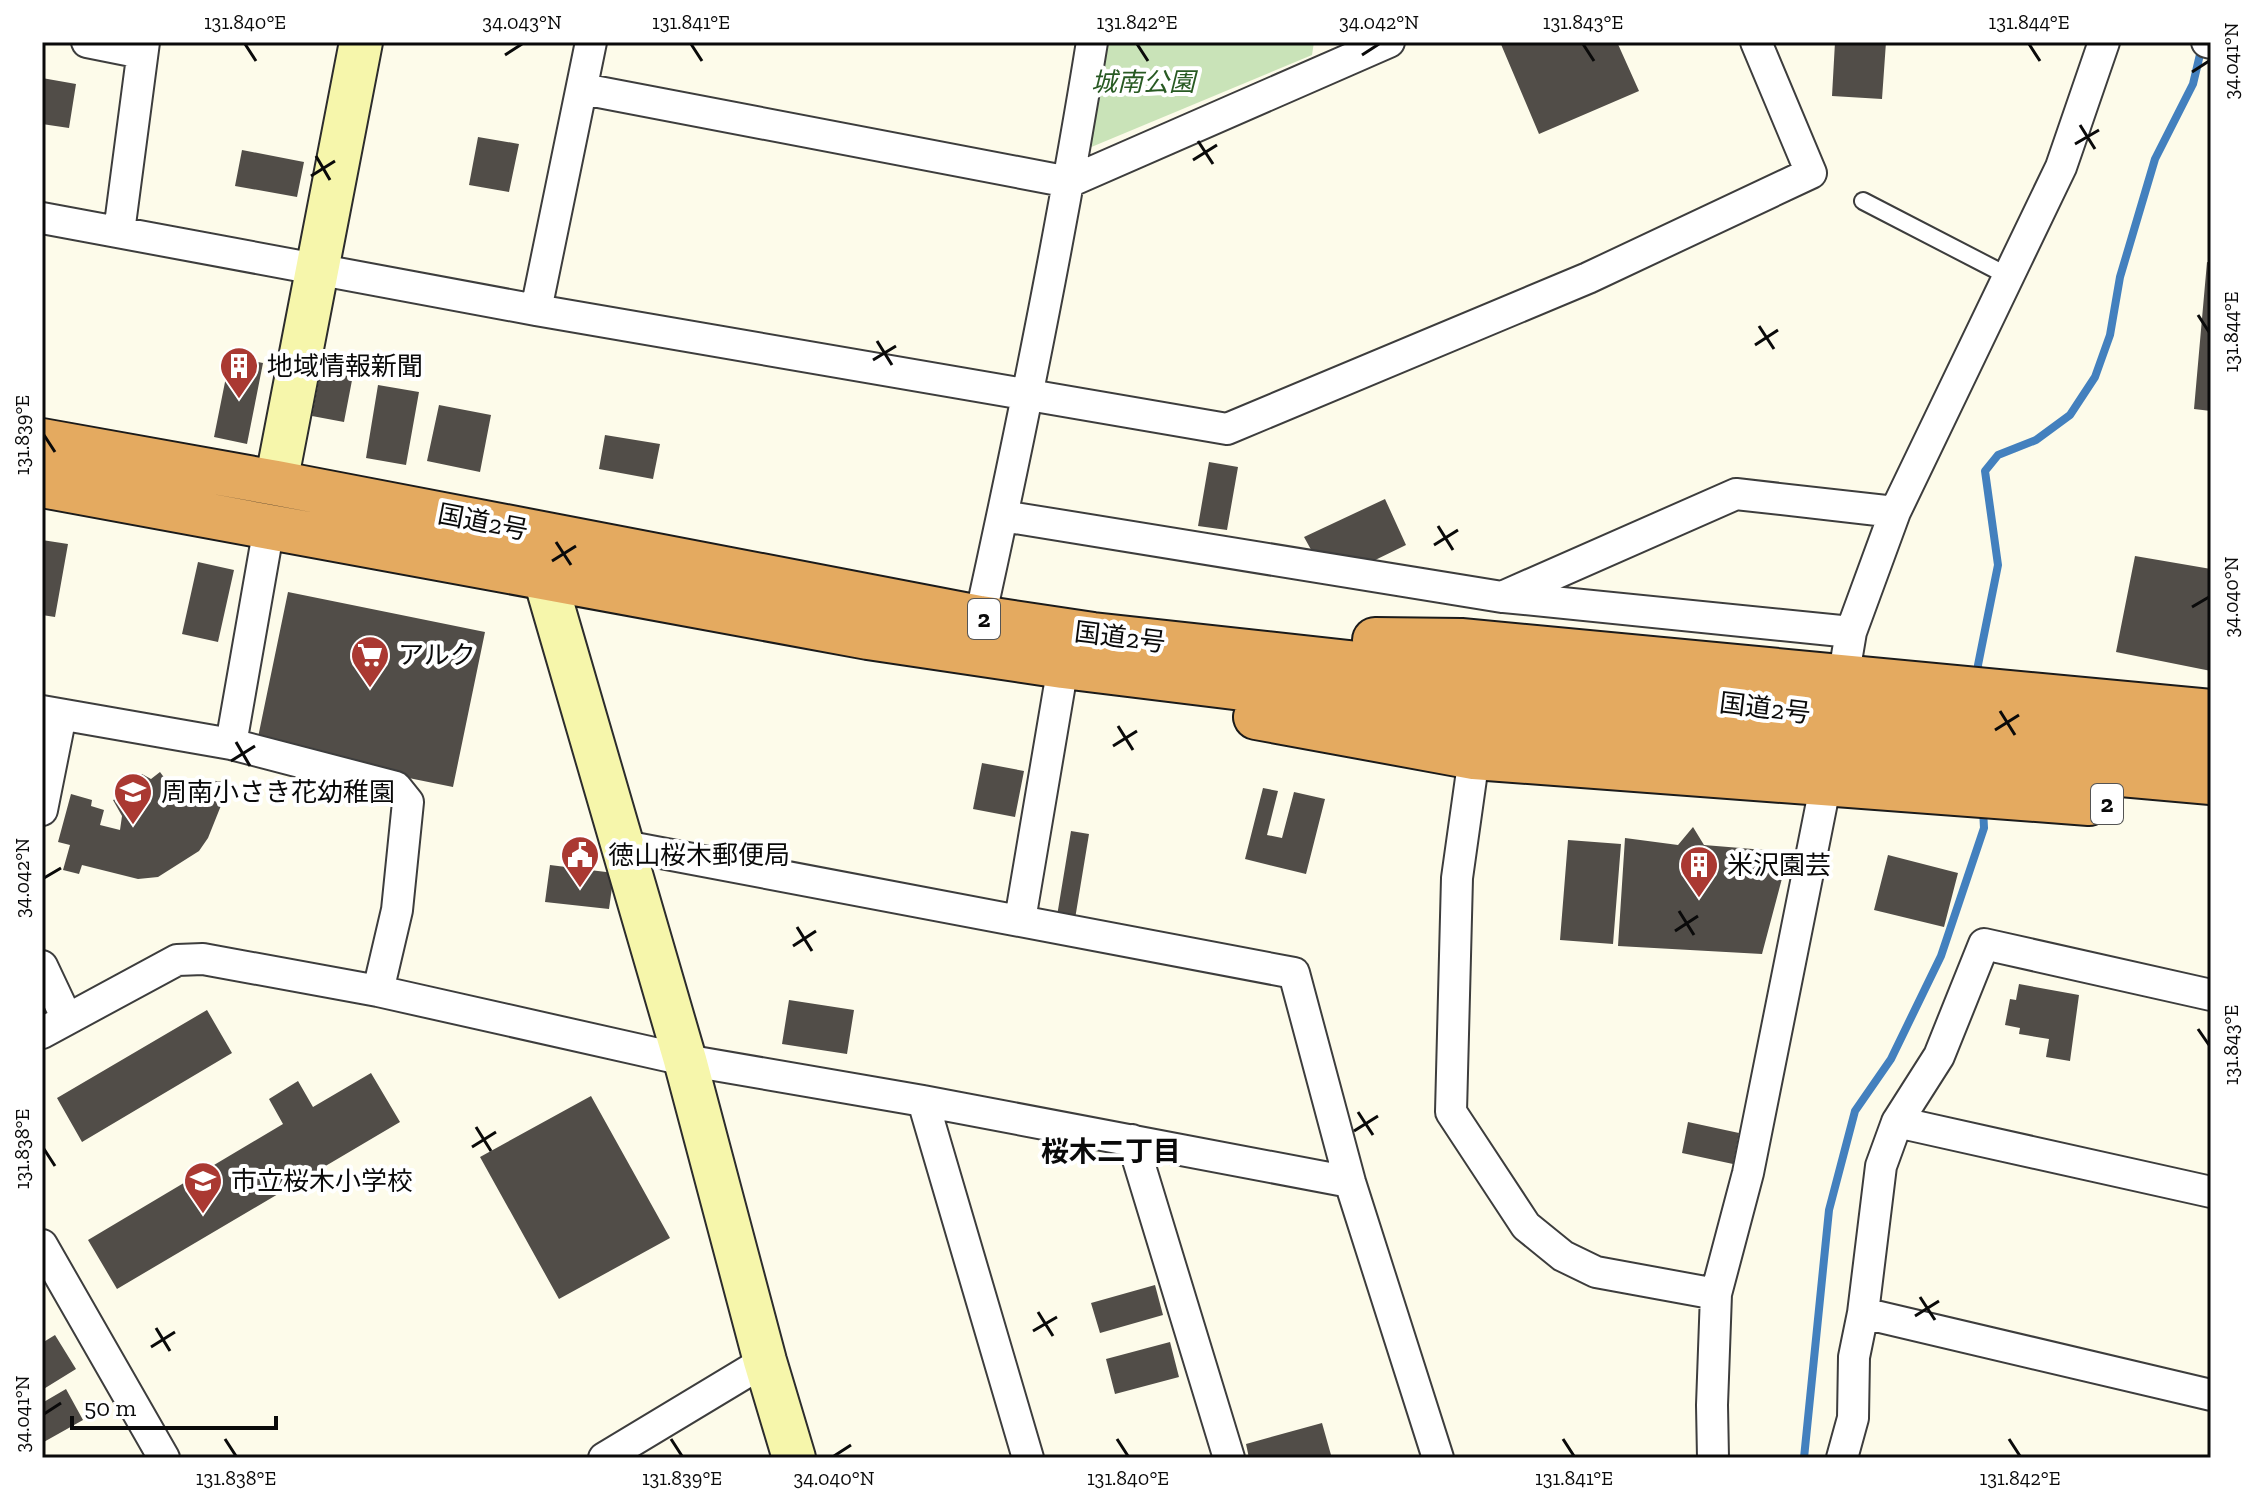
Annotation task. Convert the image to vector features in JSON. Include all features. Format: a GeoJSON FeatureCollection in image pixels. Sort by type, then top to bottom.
{"type":"FeatureCollection","features":[{"type":"Feature","properties":{"kind":"highway","name":"国道2号"},"geometry":{"type":"LineString","coordinates":[[42,441],[980,618],[1086,657]]}},
{"type":"Feature","properties":{"kind":"highway","name":"国道2号"},"geometry":{"type":"LineString","coordinates":[[42,485],[104,499],[868,637],[1086,657],[1480,717],[1943,742],[2037,752],[2211,782]]}},
{"type":"Feature","properties":{"kind":"highway","name":"2"},"geometry":{"type":"LineString","coordinates":[[1086,657],[1461,641],[1843,679],[1943,742],[2004,796],[2211,813]]}},
{"type":"Feature","properties":{"kind":"highway","name":"2"},"geometry":{"type":"LineString","coordinates":[[1086,657],[1166,701],[1474,757],[1826,782],[1943,742],[2015,696],[2211,712]]}},
{"type":"Feature","properties":{"kind":"highway","name":"国道2号"},"geometry":{"type":"LineString","coordinates":[[2037,752],[2211,748]]}},
{"type":"Feature","properties":{"kind":"street"},"geometry":{"type":"LineString","coordinates":[[87,42],[143,48],[119,232]]}},
{"type":"Feature","properties":{"kind":"street"},"geometry":{"type":"LineString","coordinates":[[276,483],[361,42]]}},
{"type":"Feature","properties":{"kind":"street"},"geometry":{"type":"LineString","coordinates":[[536,310],[591,42]]}},
{"type":"Feature","properties":{"kind":"street"},"geometry":{"type":"LineString","coordinates":[[980,618],[1069,182],[1092,42]]}},
{"type":"Feature","properties":{"kind":"street"},"geometry":{"type":"LineString","coordinates":[[583,89],[1069,182],[1389,42]]}},
{"type":"Feature","properties":{"kind":"street"},"geometry":{"type":"LineString","coordinates":[[42,218],[536,310],[1227,429],[1588,278],[1811,173],[1756,42]]}},
{"type":"Feature","properties":{"kind":"street"},"geometry":{"type":"LineString","coordinates":[[1843,679],[1851,632],[1895,512],[2061,167],[2104,42]]}},
{"type":"Feature","properties":{"kind":"street"},"geometry":{"type":"LineString","coordinates":[[1502,597],[1736,494],[1895,512]]}},
{"type":"Feature","properties":{"kind":"street"},"geometry":{"type":"LineString","coordinates":[[1003,516],[1502,597],[1851,632]]}},
{"type":"Feature","properties":{"kind":"street"},"geometry":{"type":"LineString","coordinates":[[231,744],[269,527]]}},
{"type":"Feature","properties":{"kind":"street"},"geometry":{"type":"LineString","coordinates":[[545,579],[685,1060],[794,1458]]}},
{"type":"Feature","properties":{"kind":"street"},"geometry":{"type":"LineString","coordinates":[[1020,920],[1086,657]]}},
{"type":"Feature","properties":{"kind":"street"},"geometry":{"type":"LineString","coordinates":[[42,810],[51,713],[231,744],[396,787],[408,802],[397,910],[378,991]]}},
{"type":"Feature","properties":{"kind":"street"},"geometry":{"type":"LineString","coordinates":[[1474,757],[1457,878],[1451,1112],[1526,1226],[1563,1256],[1596,1272],[1716,1294]]}},
{"type":"Feature","properties":{"kind":"street"},"geometry":{"type":"LineString","coordinates":[[1713,1458],[1716,1294],[1748,1173],[1826,782]]}},
{"type":"Feature","properties":{"kind":"street"},"geometry":{"type":"LineString","coordinates":[[624,846],[1294,973],[1350,1182],[1438,1458]]}},
{"type":"Feature","properties":{"kind":"street"},"geometry":{"type":"LineString","coordinates":[[1842,1458],[1853,1418],[1854,1357],[1863,1313],[1881,1166],[1897,1122],[1939,1056],[1984,944],[2211,995]]}},
{"type":"Feature","properties":{"kind":"street"},"geometry":{"type":"LineString","coordinates":[[42,966],[55,1026],[177,960],[203,959],[378,991],[685,1060],[923,1101],[1350,1182]]}},
{"type":"Feature","properties":{"kind":"street"},"geometry":{"type":"LineString","coordinates":[[923,1101],[1028,1458]]}},
{"type":"Feature","properties":{"kind":"street"},"geometry":{"type":"LineString","coordinates":[[1897,1122],[2211,1192]]}},
{"type":"Feature","properties":{"kind":"street"},"geometry":{"type":"LineString","coordinates":[[1132,1140],[1229,1458]]}},
{"type":"Feature","properties":{"kind":"street"},"geometry":{"type":"LineString","coordinates":[[42,1245],[164,1458]]}},
{"type":"Feature","properties":{"kind":"street"},"geometry":{"type":"LineString","coordinates":[[1863,1313],[2211,1395]]}},
{"type":"Feature","properties":{"kind":"street"},"geometry":{"type":"LineString","coordinates":[[604,1458],[765,1361]]}},
{"type":"Feature","properties":{"kind":"lane"},"geometry":{"type":"LineString","coordinates":[[1863,201],[2010,277]]}},
{"type":"Feature","properties":{"kind":"green space","name":"城南公園"},"geometry":{"type":"Polygon","coordinates":[[[1107,42],[1314,42],[1312,55],[1089,148],[1107,42]]]}},
{"type":"Feature","properties":{"kind":"building"},"geometry":{"type":"Polygon","coordinates":[[[1500,42],[1617,42],[1639,91],[1539,134],[1500,42]]]}},
{"type":"Feature","properties":{"kind":"building"},"geometry":{"type":"Polygon","coordinates":[[[1835,42],[1886,42],[1882,99],[1832,96],[1835,42]]]}},
{"type":"Feature","properties":{"kind":"building"},"geometry":{"type":"Polygon","coordinates":[[[42,78],[76,84],[69,128],[42,124],[42,78]]]}},
{"type":"Feature","properties":{"kind":"building"},"geometry":{"type":"Polygon","coordinates":[[[478,137],[519,144],[509,192],[469,185],[478,137]]]}},
{"type":"Feature","properties":{"kind":"building"},"geometry":{"type":"Polygon","coordinates":[[[242,150],[304,162],[297,197],[235,186],[242,150]]]}},
{"type":"Feature","properties":{"kind":"building"},"geometry":{"type":"Polygon","coordinates":[[[2207,262],[2211,263],[2211,411],[2194,409],[2207,262]]]}},
{"type":"Feature","properties":{"kind":"building","name":"地域情報新聞"},"geometry":{"type":"Polygon","coordinates":[[[230,357],[263,363],[247,444],[214,437],[230,357]]]}},
{"type":"Feature","properties":{"kind":"building"},"geometry":{"type":"Polygon","coordinates":[[[321,369],[353,375],[344,422],[312,416],[321,369]]]}},
{"type":"Feature","properties":{"kind":"building"},"geometry":{"type":"Polygon","coordinates":[[[378,385],[419,392],[406,465],[366,458],[378,385]]]}},
{"type":"Feature","properties":{"kind":"building"},"geometry":{"type":"Polygon","coordinates":[[[439,405],[491,415],[480,472],[427,461],[439,405]]]}},
{"type":"Feature","properties":{"kind":"building"},"geometry":{"type":"Polygon","coordinates":[[[605,435],[660,444],[653,479],[599,469],[605,435]]]}},
{"type":"Feature","properties":{"kind":"building"},"geometry":{"type":"Polygon","coordinates":[[[1209,462],[1238,467],[1227,530],[1198,526],[1209,462]]]}},
{"type":"Feature","properties":{"kind":"building"},"geometry":{"type":"Polygon","coordinates":[[[1385,499],[1406,545],[1369,563],[1314,555],[1304,537],[1385,499]]]}},
{"type":"Feature","properties":{"kind":"building"},"geometry":{"type":"Polygon","coordinates":[[[42,540],[68,544],[55,617],[42,615],[42,540]]]}},
{"type":"Feature","properties":{"kind":"building"},"geometry":{"type":"Polygon","coordinates":[[[2135,556],[2211,569],[2211,671],[2116,652],[2135,556]]]}},
{"type":"Feature","properties":{"kind":"building"},"geometry":{"type":"Polygon","coordinates":[[[198,562],[234,570],[218,642],[182,634],[198,562]]]}},
{"type":"Feature","properties":{"kind":"building","name":"アルク"},"geometry":{"type":"Polygon","coordinates":[[[288,592],[485,632],[453,787],[256,747],[288,592]]]}},
{"type":"Feature","properties":{"kind":"building"},"geometry":{"type":"Polygon","coordinates":[[[982,763],[1024,771],[1015,817],[973,809],[982,763]]]}},
{"type":"Feature","properties":{"kind":"building"},"geometry":{"type":"Polygon","coordinates":[[[160,772],[183,803],[196,778],[230,783],[208,838],[199,851],[158,877],[138,879],[82,865],[79,874],[63,870],[70,845],[58,842],[71,794],[92,800],[91,806],[104,810],[100,825],[120,830],[122,816],[113,800],[125,796],[126,785],[132,777],[142,774],[151,779],[160,772]]]}},
{"type":"Feature","properties":{"kind":"building"},"geometry":{"type":"Polygon","coordinates":[[[1263,788],[1278,791],[1267,835],[1282,838],[1294,792],[1325,799],[1306,874],[1245,859],[1263,788]]]}},
{"type":"Feature","properties":{"kind":"building","name":"米沢園芸"},"geometry":{"type":"Polygon","coordinates":[[[1693,827],[1704,845],[1789,852],[1762,954],[1618,946],[1625,838],[1678,845],[1693,827]]]}},
{"type":"Feature","properties":{"kind":"building"},"geometry":{"type":"Polygon","coordinates":[[[1071,831],[1089,834],[1075,919],[1057,916],[1071,831]]]}},
{"type":"Feature","properties":{"kind":"building"},"geometry":{"type":"Polygon","coordinates":[[[1568,840],[1621,844],[1613,944],[1560,940],[1568,840]]]}},
{"type":"Feature","properties":{"kind":"building"},"geometry":{"type":"Polygon","coordinates":[[[1888,855],[1958,873],[1944,927],[1874,910],[1888,855]]]}},
{"type":"Feature","properties":{"kind":"building"},"geometry":{"type":"Polygon","coordinates":[[[550,865],[614,873],[609,909],[545,902],[550,865]]]}},
{"type":"Feature","properties":{"kind":"building"},"geometry":{"type":"Polygon","coordinates":[[[2019,984],[2079,995],[2070,1061],[2046,1057],[2049,1039],[2019,1034],[2020,1028],[2005,1025],[2010,999],[2016,1000],[2019,984]]]}},
{"type":"Feature","properties":{"kind":"building"},"geometry":{"type":"Polygon","coordinates":[[[789,1000],[854,1010],[847,1054],[782,1044],[789,1000]]]}},
{"type":"Feature","properties":{"kind":"building"},"geometry":{"type":"Polygon","coordinates":[[[207,1010],[232,1053],[82,1142],[57,1098],[207,1010]]]}},
{"type":"Feature","properties":{"kind":"building"},"geometry":{"type":"Polygon","coordinates":[[[371,1073],[400,1122],[117,1289],[88,1240],[283,1124],[269,1099],[298,1081],[313,1107],[371,1073]]]}},
{"type":"Feature","properties":{"kind":"building"},"geometry":{"type":"Polygon","coordinates":[[[591,1096],[670,1238],[559,1299],[480,1157],[591,1096]]]}},
{"type":"Feature","properties":{"kind":"building"},"geometry":{"type":"Polygon","coordinates":[[[1688,1122],[1739,1133],[1733,1164],[1682,1153],[1688,1122]]]}},
{"type":"Feature","properties":{"kind":"building"},"geometry":{"type":"Polygon","coordinates":[[[1155,1285],[1163,1315],[1100,1333],[1091,1303],[1155,1285]]]}},
{"type":"Feature","properties":{"kind":"building"},"geometry":{"type":"Polygon","coordinates":[[[55,1335],[76,1369],[42,1390],[42,1343],[55,1335]]]}},
{"type":"Feature","properties":{"kind":"building"},"geometry":{"type":"Polygon","coordinates":[[[1170,1342],[1179,1377],[1115,1394],[1106,1359],[1170,1342]]]}},
{"type":"Feature","properties":{"kind":"building"},"geometry":{"type":"Polygon","coordinates":[[[66,1389],[83,1420],[42,1443],[42,1403],[66,1389]]]}},
{"type":"Feature","properties":{"kind":"building"},"geometry":{"type":"Polygon","coordinates":[[[1322,1423],[1331,1455],[1321,1458],[1249,1458],[1246,1444],[1322,1423]]]}},
{"type":"Feature","properties":{"kind":"waterway"},"geometry":{"type":"LineString","coordinates":[[1979,675],[1978,665],[1998,565],[1985,471],[1998,455],[2036,440],[2070,415],[2095,377],[2110,335],[2120,277],[2155,159],[2193,84],[2202,46]]}},
{"type":"Feature","properties":{"kind":"waterway"},"geometry":{"type":"LineString","coordinates":[[1804,1458],[1829,1210],[1855,1111],[1891,1059],[1941,956],[1984,828],[1983,809]]}},
{"type":"Feature","properties":{"kind":"place","name":"地域情報新聞"},"geometry":{"type":"Point","coordinates":[239,400]}},
{"type":"Feature","properties":{"kind":"place","name":"アルク"},"geometry":{"type":"Point","coordinates":[370,689]}},
{"type":"Feature","properties":{"kind":"place","name":"周南小さき花幼稚園"},"geometry":{"type":"Point","coordinates":[133,826]}},
{"type":"Feature","properties":{"kind":"place","name":"徳山桜木郵便局"},"geometry":{"type":"Point","coordinates":[580,889]}},
{"type":"Feature","properties":{"kind":"place","name":"米沢園芸"},"geometry":{"type":"Point","coordinates":[1699,899]}},
{"type":"Feature","properties":{"kind":"place","name":"市立桜木小学校"},"geometry":{"type":"Point","coordinates":[203,1215]}},
{"type":"Feature","properties":{"kind":"district","name":"桜木二丁目"},"geometry":{"type":"Point","coordinates":[1111,1151]}}]}
